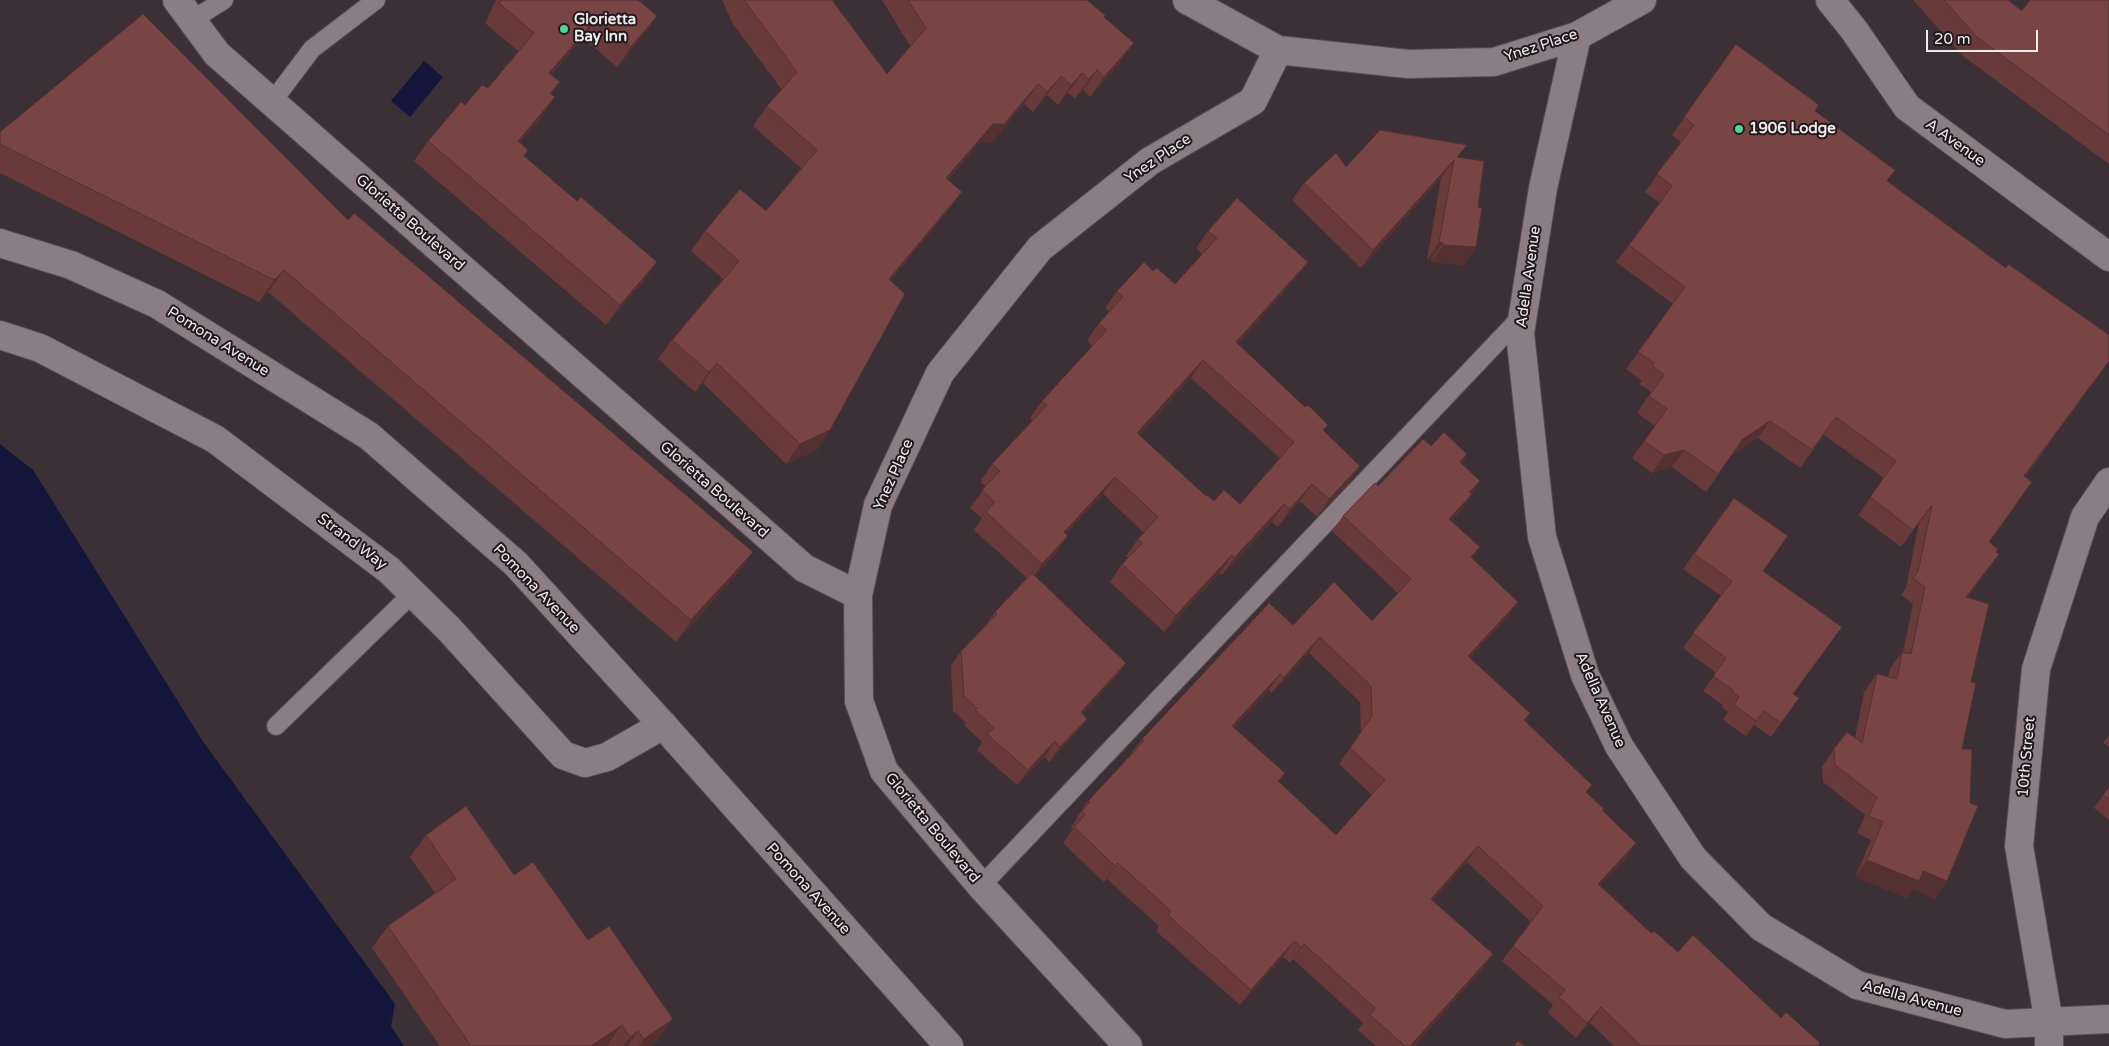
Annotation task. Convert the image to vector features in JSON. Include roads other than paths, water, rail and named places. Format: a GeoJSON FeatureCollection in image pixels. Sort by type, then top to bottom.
{"type":"FeatureCollection","features":[{"type":"Feature","properties":{"kind":"street"},"geometry":{"type":"LineString","coordinates":[[1187,0],[1278,50]]}},
{"type":"Feature","properties":{"kind":"street","name":"Ynez Place"},"geometry":{"type":"LineString","coordinates":[[858,595],[878,506],[940,373],[1040,248],[1150,161],[1253,101],[1278,50],[1408,64],[1494,62],[1576,36],[1642,0]]}},
{"type":"Feature","properties":{"kind":"street","name":"A Avenue"},"geometry":{"type":"LineString","coordinates":[[1830,0],[1854,30],[1907,107],[2109,257]]}},
{"type":"Feature","properties":{"kind":"street","name":"Glorietta Boulevard"},"geometry":{"type":"LineString","coordinates":[[185,10],[217,54],[804,568],[858,595],[859,701],[884,771],[980,886],[1128,1046]]}},
{"type":"Feature","properties":{"kind":"street","name":"Adella Avenue"},"geometry":{"type":"LineString","coordinates":[[1576,36],[1543,188],[1520,333],[1542,537],[1582,666],[1618,746],[1693,858],[1761,927],[1857,985],[2049,1034],[2109,1019]]}},
{"type":"Feature","properties":{"kind":"street","name":"Pomona Avenue"},"geometry":{"type":"LineString","coordinates":[[0,242],[71,264],[157,304],[369,436],[516,564],[663,725],[949,1046]]}},
{"type":"Feature","properties":{"kind":"street","name":"Strand Way"},"geometry":{"type":"LineString","coordinates":[[0,335],[40,348],[216,439],[389,570],[448,628],[563,755],[585,763],[607,757],[663,725]]}},
{"type":"Feature","properties":{"kind":"street","name":"10th Street"},"geometry":{"type":"LineString","coordinates":[[2049,1034],[2019,846],[2036,669],[2085,517],[2109,482]]}},
{"type":"Feature","properties":{"kind":"lane"},"geometry":{"type":"LineString","coordinates":[[185,10],[224,0]]}},
{"type":"Feature","properties":{"kind":"lane"},"geometry":{"type":"LineString","coordinates":[[272,102],[312,49],[376,0]]}},
{"type":"Feature","properties":{"kind":"lane"},"geometry":{"type":"LineString","coordinates":[[980,886],[1522,316]]}},
{"type":"Feature","properties":{"kind":"lane"},"geometry":{"type":"LineString","coordinates":[[276,726],[412,593]]}},
{"type":"Feature","properties":{"kind":"place","name":"Glorietta Bay Inn"},"geometry":{"type":"Point","coordinates":[564,29]}},
{"type":"Feature","properties":{"kind":"place","name":"1906 Lodge"},"geometry":{"type":"Point","coordinates":[1739,129]}}]}
